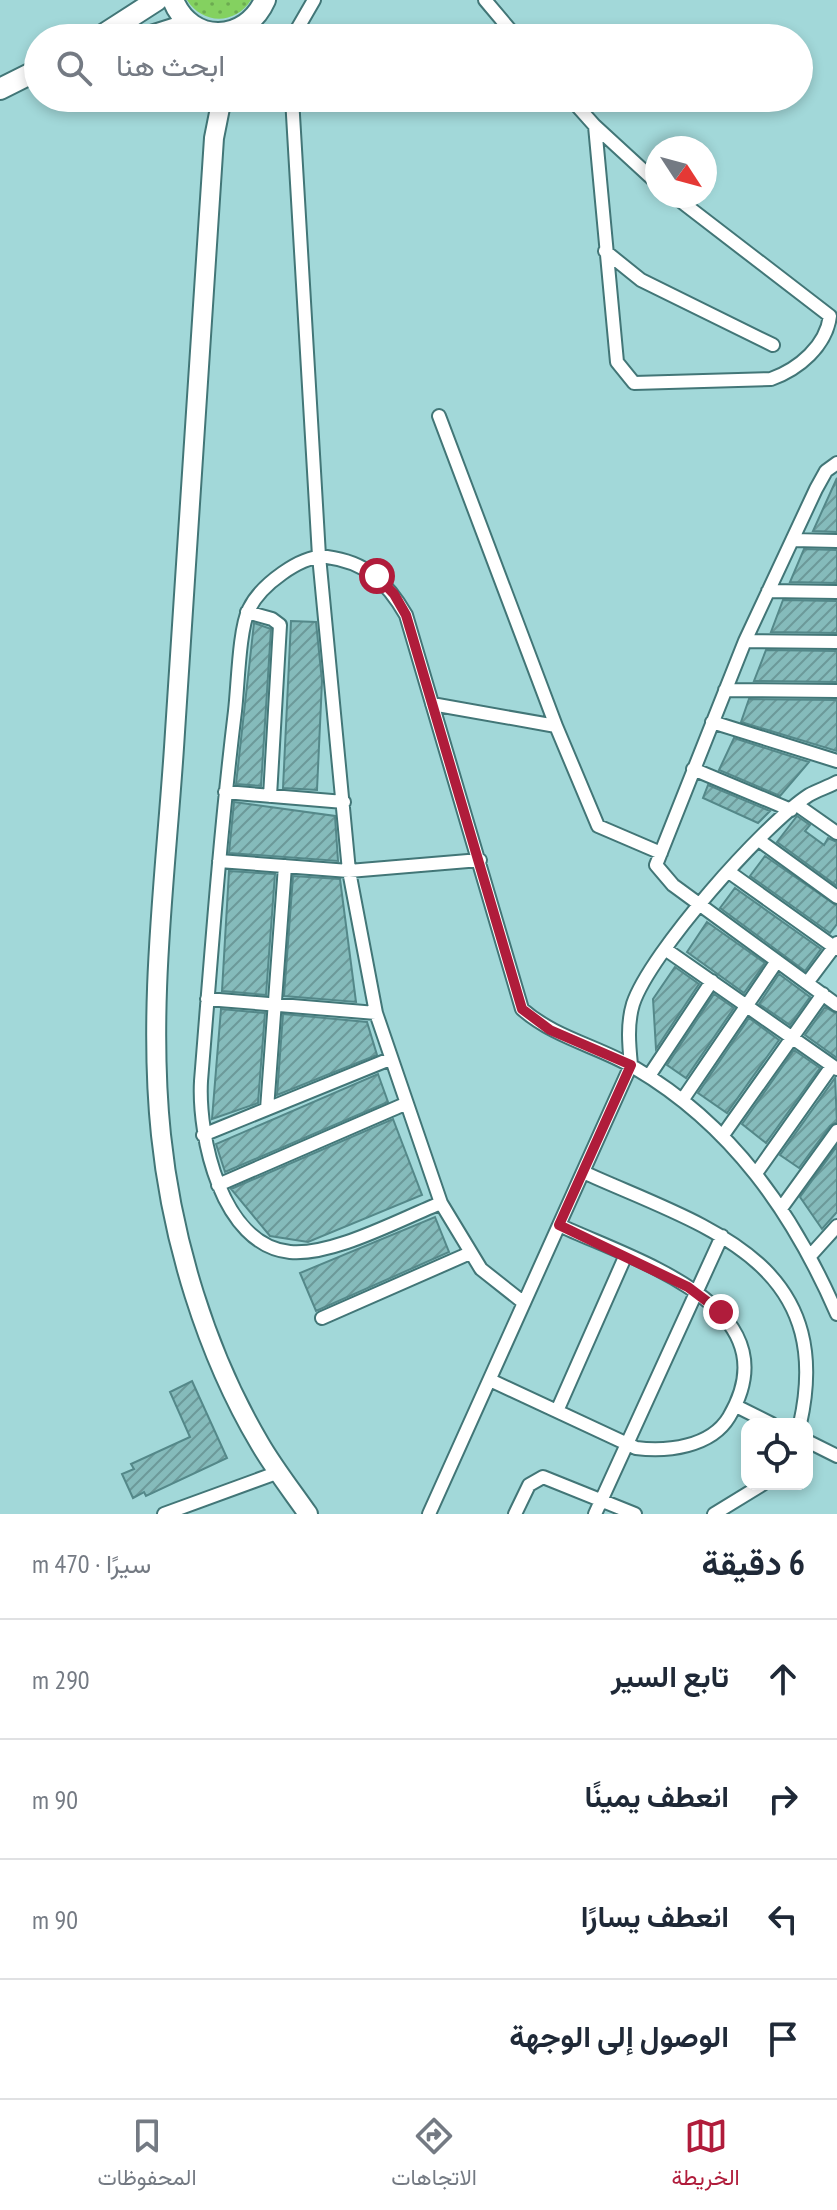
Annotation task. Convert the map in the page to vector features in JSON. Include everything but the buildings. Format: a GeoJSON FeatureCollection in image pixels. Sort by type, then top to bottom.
{"type":"FeatureCollection","features":[{"type":"Feature","properties":{"kind":"main road"},"geometry":{"type":"LineString","coordinates":[[120,24],[157,0]]}},
{"type":"Feature","properties":{"kind":"main road"},"geometry":{"type":"LineString","coordinates":[[173,0],[191,24]]}},
{"type":"Feature","properties":{"kind":"main road"},"geometry":{"type":"LineString","coordinates":[[247,24],[258,15],[265,0]]}},
{"type":"Feature","properties":{"kind":"main road"},"geometry":{"type":"LineString","coordinates":[[0,89],[24,77]]}},
{"type":"Feature","properties":{"kind":"main road"},"geometry":{"type":"LineString","coordinates":[[0,103],[24,92]]}},
{"type":"Feature","properties":{"kind":"main road"},"geometry":{"type":"LineString","coordinates":[[210,112],[214,138]]}},
{"type":"Feature","properties":{"kind":"main road"},"geometry":{"type":"LineString","coordinates":[[219,112],[214,138],[159,966],[158,1087],[165,1163],[174,1213],[201,1311],[243,1410],[308,1514]]}},
{"type":"Feature","properties":{"kind":"street"},"geometry":{"type":"LineString","coordinates":[[300,24],[314,0]]}},
{"type":"Feature","properties":{"kind":"street"},"geometry":{"type":"LineString","coordinates":[[485,0],[505,24]]}},
{"type":"Feature","properties":{"kind":"street"},"geometry":{"type":"LineString","coordinates":[[293,112],[319,556],[349,871],[376,1013],[441,1203],[470,1253],[490,1279],[524,1303]]}},
{"type":"Feature","properties":{"kind":"street"},"geometry":{"type":"LineString","coordinates":[[582,112],[645,172]]}},
{"type":"Feature","properties":{"kind":"street"},"geometry":{"type":"LineString","coordinates":[[595,126],[617,362],[634,383],[771,379],[792,371],[828,334],[830,316],[690,208]]}},
{"type":"Feature","properties":{"kind":"street"},"geometry":{"type":"LineString","coordinates":[[605,251],[641,280],[773,345]]}},
{"type":"Feature","properties":{"kind":"street"},"geometry":{"type":"LineString","coordinates":[[439,416],[556,726],[598,826],[661,853]]}},
{"type":"Feature","properties":{"kind":"street"},"geometry":{"type":"LineString","coordinates":[[837,463],[821,480],[745,641],[661,853],[658,871],[698,904],[837,1005]]}},
{"type":"Feature","properties":{"kind":"street"},"geometry":{"type":"LineString","coordinates":[[793,540],[837,541]]}},
{"type":"Feature","properties":{"kind":"street"},"geometry":{"type":"LineString","coordinates":[[441,1203],[331,1247],[290,1252],[255,1236],[218,1185],[203,1135],[200,1110],[207,999],[225,792],[247,612],[278,577],[319,556],[346,559],[363,567],[394,594],[406,615],[522,1009],[550,1030],[649,1076],[683,1099],[723,1135],[757,1172],[782,1207],[810,1256],[837,1314]]}},
{"type":"Feature","properties":{"kind":"street"},"geometry":{"type":"LineString","coordinates":[[768,591],[837,592]]}},
{"type":"Feature","properties":{"kind":"street"},"geometry":{"type":"LineString","coordinates":[[247,612],[272,619],[280,625],[270,796]]}},
{"type":"Feature","properties":{"kind":"street"},"geometry":{"type":"LineString","coordinates":[[745,641],[837,642]]}},
{"type":"Feature","properties":{"kind":"street"},"geometry":{"type":"LineString","coordinates":[[725,690],[837,691]]}},
{"type":"Feature","properties":{"kind":"street"},"geometry":{"type":"LineString","coordinates":[[432,704],[556,726]]}},
{"type":"Feature","properties":{"kind":"street"},"geometry":{"type":"LineString","coordinates":[[712,722],[837,761]]}},
{"type":"Feature","properties":{"kind":"street"},"geometry":{"type":"LineString","coordinates":[[693,769],[794,808],[837,833]]}},
{"type":"Feature","properties":{"kind":"street"},"geometry":{"type":"LineString","coordinates":[[429,1514],[631,1065],[629,1036],[635,1000],[665,949],[698,904],[794,808],[837,782]]}},
{"type":"Feature","properties":{"kind":"street"},"geometry":{"type":"LineString","coordinates":[[225,792],[344,802]]}},
{"type":"Feature","properties":{"kind":"street"},"geometry":{"type":"LineString","coordinates":[[760,841],[837,897]]}},
{"type":"Feature","properties":{"kind":"street"},"geometry":{"type":"LineString","coordinates":[[219,861],[349,871],[480,860]]}},
{"type":"Feature","properties":{"kind":"street"},"geometry":{"type":"LineString","coordinates":[[267,1109],[285,866]]}},
{"type":"Feature","properties":{"kind":"street"},"geometry":{"type":"LineString","coordinates":[[729,872],[836,946],[807,983]]}},
{"type":"Feature","properties":{"kind":"street"},"geometry":{"type":"LineString","coordinates":[[665,949],[834,1068],[757,1172]]}},
{"type":"Feature","properties":{"kind":"street"},"geometry":{"type":"LineString","coordinates":[[683,1099],[777,961]]}},
{"type":"Feature","properties":{"kind":"street"},"geometry":{"type":"LineString","coordinates":[[649,1076],[712,981]]}},
{"type":"Feature","properties":{"kind":"street"},"geometry":{"type":"LineString","coordinates":[[723,1135],[823,994]]}},
{"type":"Feature","properties":{"kind":"street"},"geometry":{"type":"LineString","coordinates":[[207,999],[376,1013]]}},
{"type":"Feature","properties":{"kind":"street"},"geometry":{"type":"LineString","coordinates":[[203,1135],[390,1059]]}},
{"type":"Feature","properties":{"kind":"street"},"geometry":{"type":"LineString","coordinates":[[218,1185],[405,1104]]}},
{"type":"Feature","properties":{"kind":"street"},"geometry":{"type":"LineString","coordinates":[[782,1207],[837,1131]]}},
{"type":"Feature","properties":{"kind":"street"},"geometry":{"type":"LineString","coordinates":[[583,1172],[722,1236],[775,1271],[796,1298],[807,1322],[812,1353],[809,1395],[802,1418]]}},
{"type":"Feature","properties":{"kind":"street"},"geometry":{"type":"LineString","coordinates":[[490,1380],[627,1444],[656,1451],[698,1442],[725,1424],[736,1406],[744,1375],[737,1332],[710,1300],[559,1225]]}},
{"type":"Feature","properties":{"kind":"street"},"geometry":{"type":"LineString","coordinates":[[810,1256],[837,1226]]}},
{"type":"Feature","properties":{"kind":"street"},"geometry":{"type":"LineString","coordinates":[[598,1508],[722,1236]]}},
{"type":"Feature","properties":{"kind":"street"},"geometry":{"type":"LineString","coordinates":[[322,1318],[470,1253]]}},
{"type":"Feature","properties":{"kind":"street"},"geometry":{"type":"LineString","coordinates":[[557,1411],[625,1257]]}},
{"type":"Feature","properties":{"kind":"street"},"geometry":{"type":"LineString","coordinates":[[736,1406],[760,1418]]}},
{"type":"Feature","properties":{"kind":"street"},"geometry":{"type":"LineString","coordinates":[[813,1444],[837,1456]]}},
{"type":"Feature","properties":{"kind":"street"},"geometry":{"type":"LineString","coordinates":[[164,1514],[279,1472]]}},
{"type":"Feature","properties":{"kind":"street"},"geometry":{"type":"LineString","coordinates":[[515,1514],[529,1485],[543,1477],[598,1508],[635,1514]]}},
{"type":"Feature","properties":{"kind":"street"},"geometry":{"type":"LineString","coordinates":[[714,1514],[753,1490]]}},
{"type":"Feature","properties":{"kind":"green space"},"geometry":{"type":"Polygon","coordinates":[[[187,0],[251,0],[236,14],[219,19],[202,14],[187,0]]]}},
{"type":"Feature","properties":{"kind":"route"},"geometry":{"type":"LineString","coordinates":[[377,576],[394,594],[406,615],[480,860],[515,995],[522,1009],[550,1030],[631,1065],[559,1225],[688,1287],[710,1300],[721,1312]]}}]}
